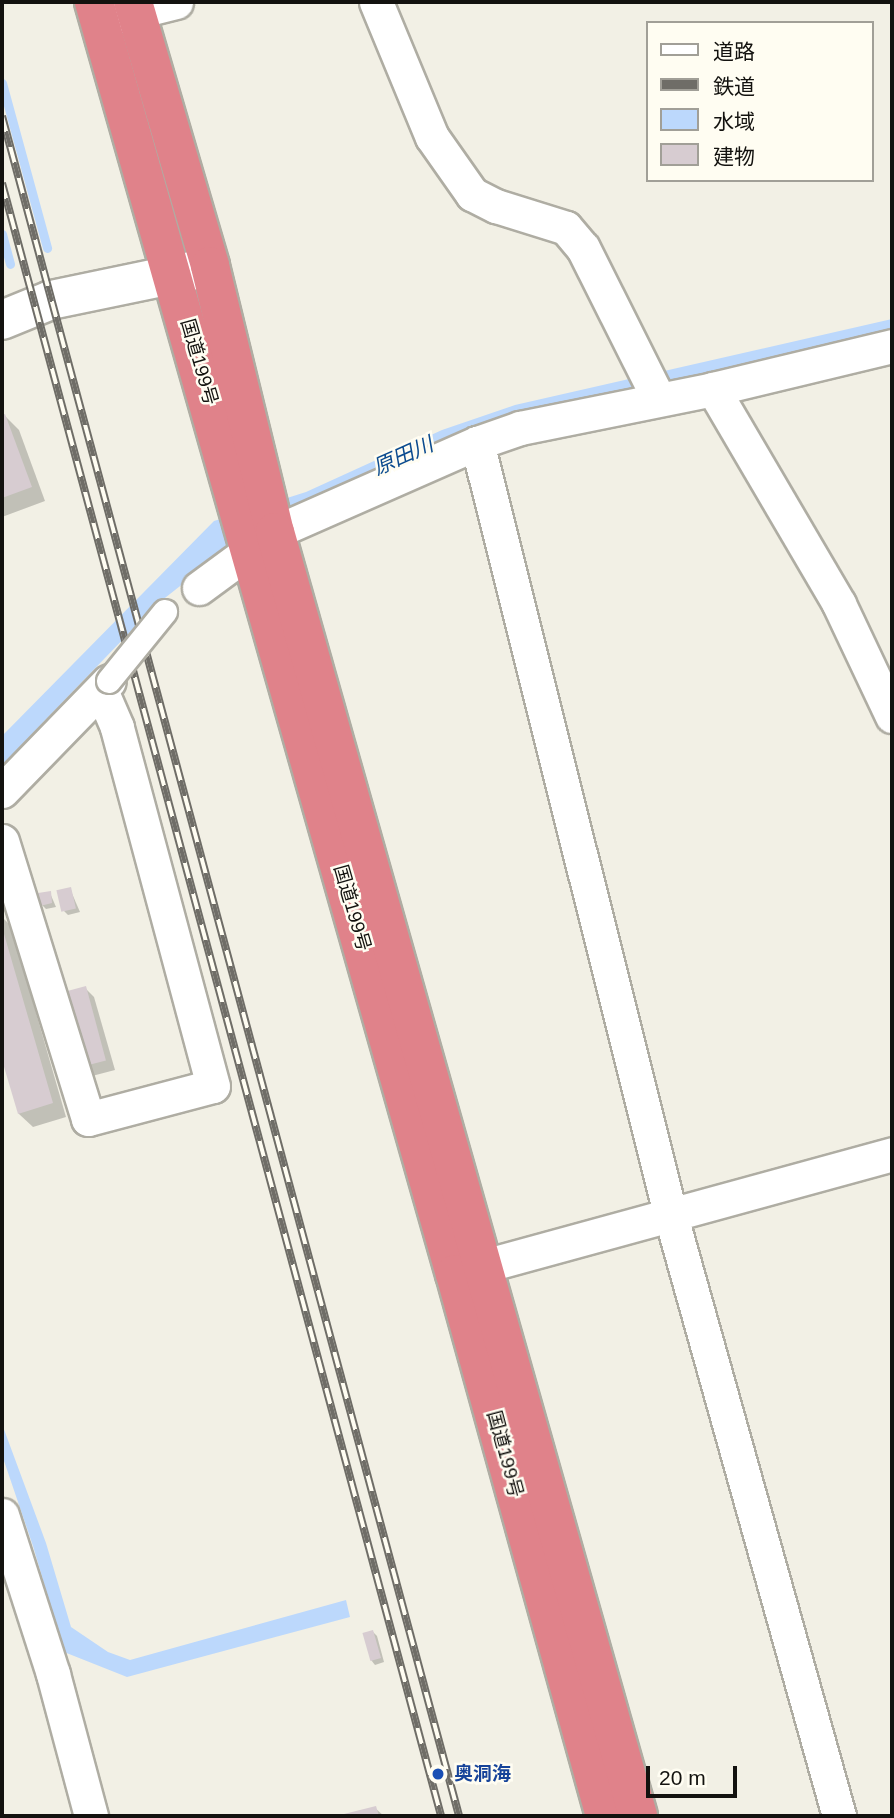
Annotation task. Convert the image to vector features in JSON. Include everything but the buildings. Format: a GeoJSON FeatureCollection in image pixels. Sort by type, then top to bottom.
{"type":"FeatureCollection","features":[{"type":"Feature","properties":{"kind":"highway","name":"国道199号"},"geometry":{"type":"LineString","coordinates":[[115,9],[192,272],[263,541],[469,1269],[638,1816]]}},
{"type":"Feature","properties":{"kind":"highway","name":"国道199号"},"geometry":{"type":"LineString","coordinates":[[469,1269],[605,1816]]}},
{"type":"Feature","properties":{"kind":"street"},"geometry":{"type":"LineString","coordinates":[[115,9],[176,2]]}},
{"type":"Feature","properties":{"kind":"street"},"geometry":{"type":"LineString","coordinates":[[376,2],[432,137],[472,194],[496,206],[566,228],[583,248],[658,398]]}},
{"type":"Feature","properties":{"kind":"street"},"geometry":{"type":"LineString","coordinates":[[2,320],[51,300],[192,272]]}},
{"type":"Feature","properties":{"kind":"street"},"geometry":{"type":"LineString","coordinates":[[199,588],[263,541],[477,443],[520,428],[713,389],[892,346]]}},
{"type":"Feature","properties":{"kind":"street"},"geometry":{"type":"LineString","coordinates":[[713,389],[839,604],[892,716]]}},
{"type":"Feature","properties":{"kind":"street"},"geometry":{"type":"LineString","coordinates":[[477,443],[670,1213],[839,1816]]}},
{"type":"Feature","properties":{"kind":"street"},"geometry":{"type":"LineString","coordinates":[[2,791],[105,685],[165,612]]}},
{"type":"Feature","properties":{"kind":"street"},"geometry":{"type":"LineString","coordinates":[[2,841],[88,1119],[213,1086],[105,685]]}},
{"type":"Feature","properties":{"kind":"street"},"geometry":{"type":"LineString","coordinates":[[469,1269],[892,1154]]}},
{"type":"Feature","properties":{"kind":"street"},"geometry":{"type":"LineString","coordinates":[[2,1515],[53,1674],[91,1816]]}},
{"type":"Feature","properties":{"kind":"water","name":"原田川"},"geometry":{"type":"Polygon","coordinates":[[[892,319],[892,339],[521,420],[222,553],[156,605],[2,765],[2,736],[214,521],[306,492],[442,430],[515,405],[892,319]]]}},
{"type":"Feature","properties":{"kind":"water"},"geometry":{"type":"Polygon","coordinates":[[[2,1424],[46,1543],[71,1627],[108,1652],[130,1660],[346,1600],[350,1617],[127,1677],[64,1652],[33,1546],[2,1455],[2,1424]]]}},
{"type":"Feature","properties":{"kind":"waterway"},"geometry":{"type":"LineString","coordinates":[[2,83],[47,248]]}},
{"type":"Feature","properties":{"kind":"waterway"},"geometry":{"type":"LineString","coordinates":[[2,234],[10,264]]}},
{"type":"Feature","properties":{"kind":"railway"},"geometry":{"type":"LineString","coordinates":[[2,116],[459,1816]]}},
{"type":"Feature","properties":{"kind":"railway"},"geometry":{"type":"LineString","coordinates":[[2,183],[441,1816]]}},
{"type":"Feature","properties":{"kind":"place","name":"奥洞海"},"geometry":{"type":"Point","coordinates":[438,1774]}}]}
